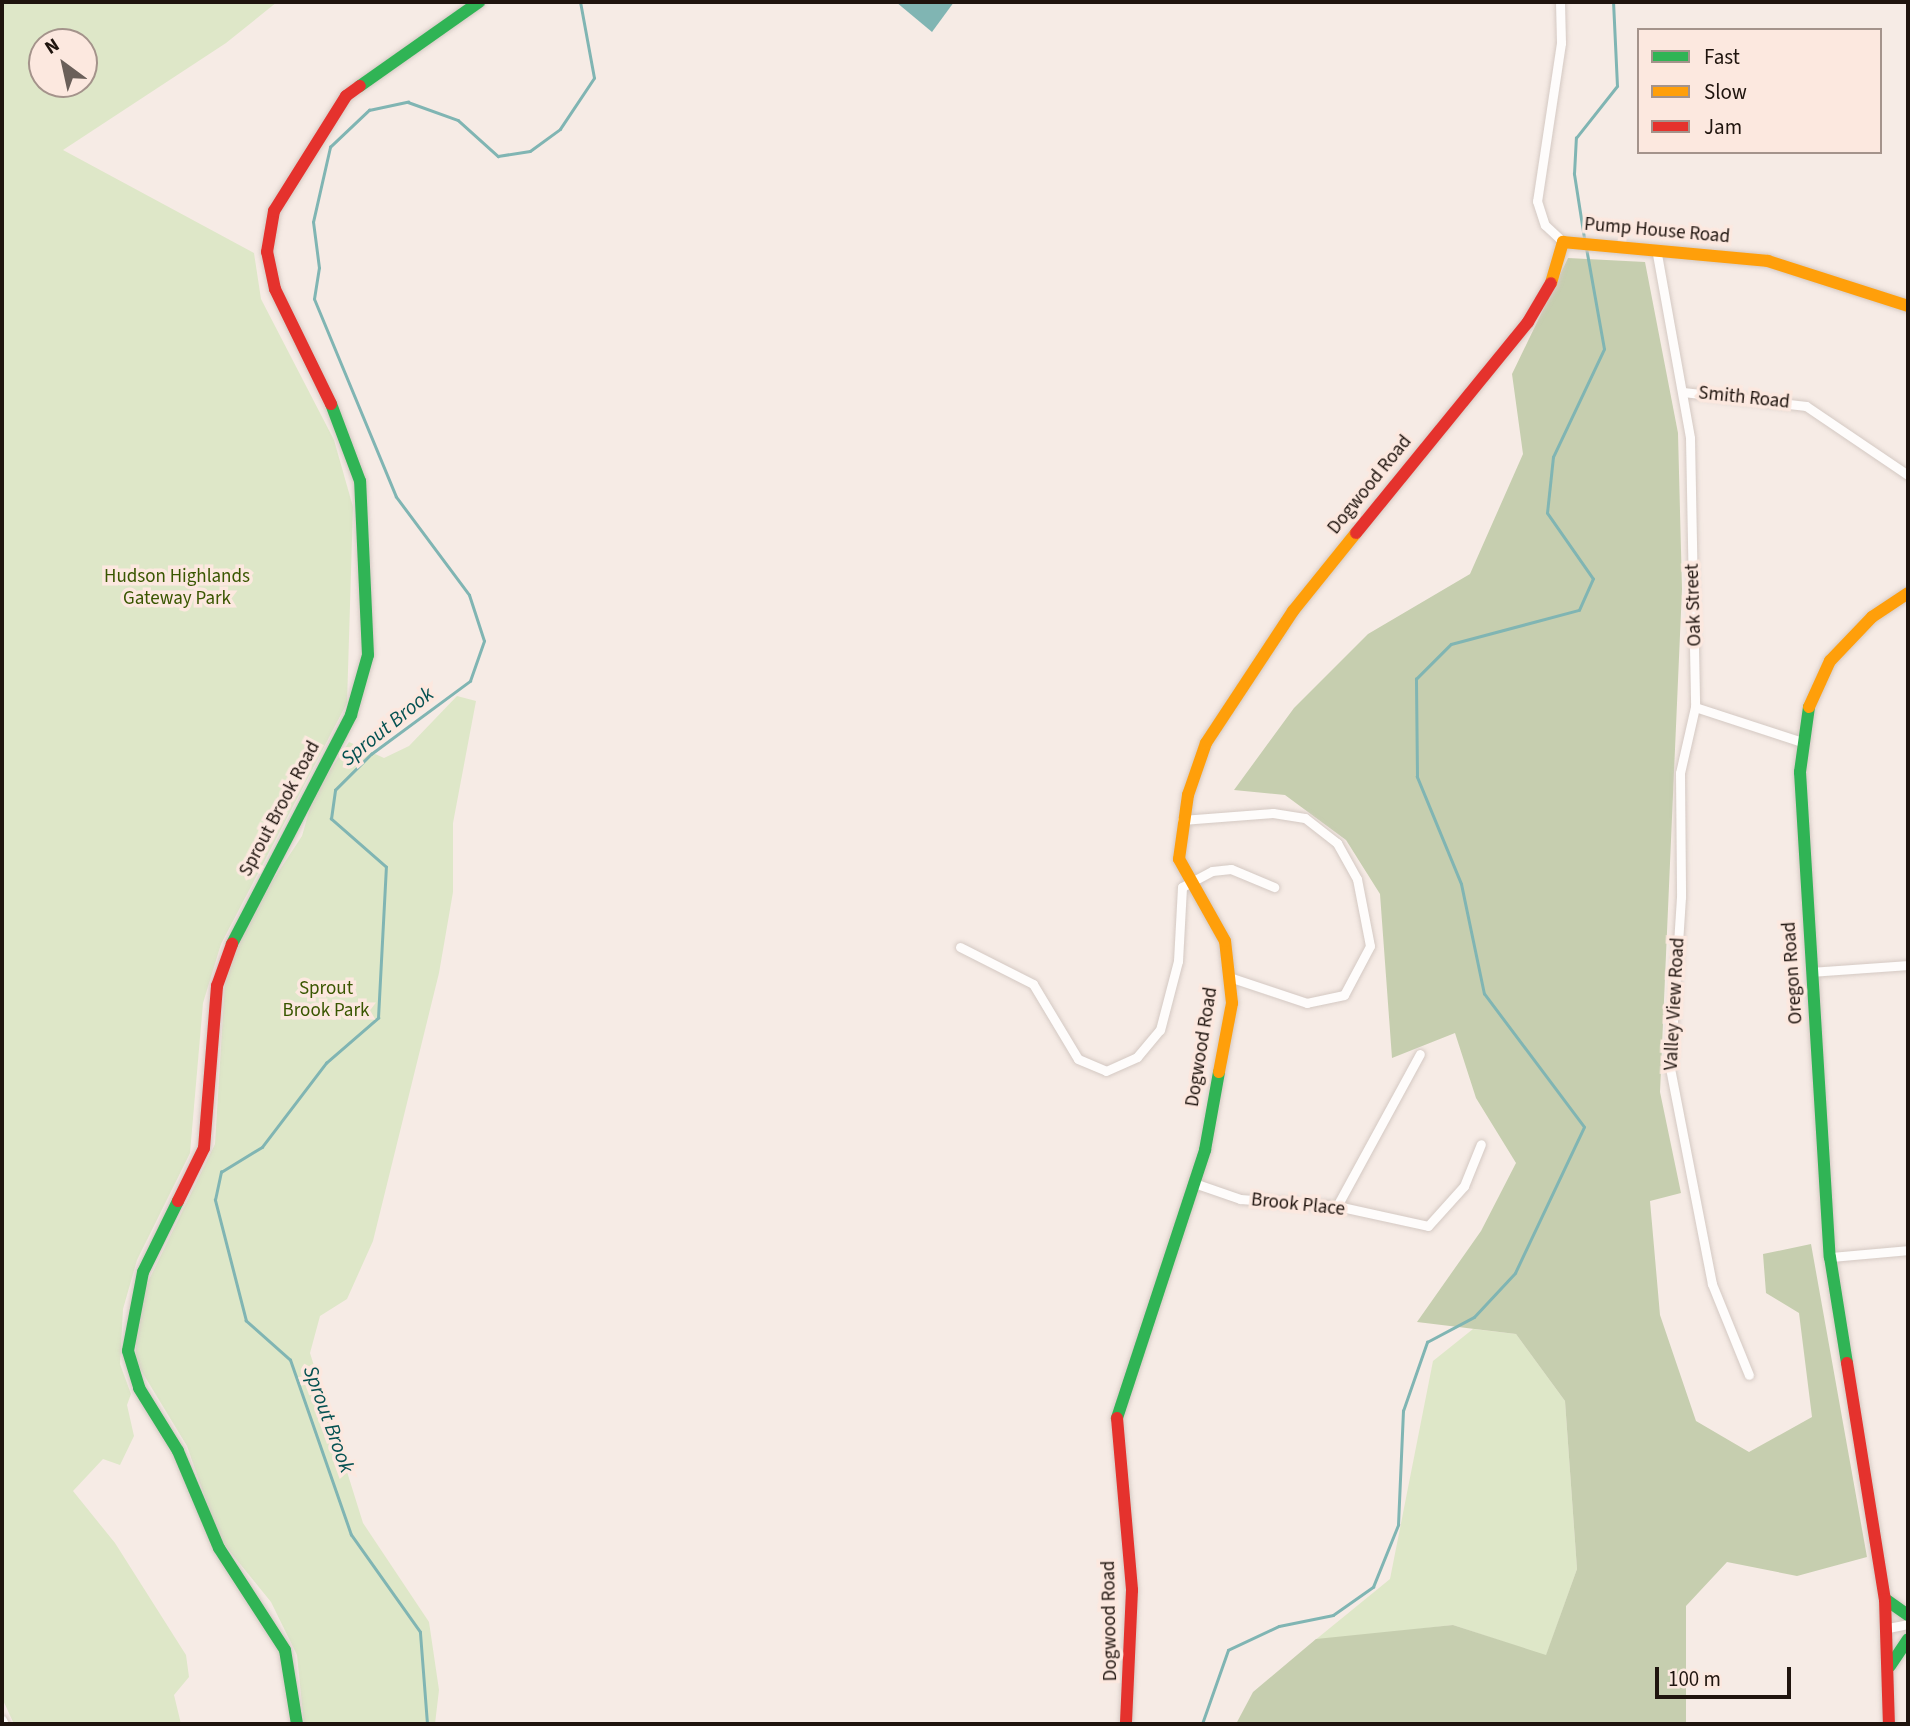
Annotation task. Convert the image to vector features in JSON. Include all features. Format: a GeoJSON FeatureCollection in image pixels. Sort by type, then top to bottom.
{"type":"FeatureCollection","features":[{"type":"Feature","properties":{"kind":"street","name":"Sprout Brook Road"},"geometry":{"type":"LineString","coordinates":[[297,1724],[285,1650],[219,1549],[178,1451],[139,1388],[128,1351],[130,1317],[143,1272],[204,1148],[217,986],[226,956],[351,715],[368,655],[360,481],[324,385],[275,289],[267,252],[274,211],[346,96],[479,2]]}},
{"type":"Feature","properties":{"kind":"street","name":"Pump House Road"},"geometry":{"type":"LineString","coordinates":[[1560,2],[1561,43],[1537,201],[1545,225],[1563,242],[1657,254],[1768,261],[1908,306]]}},
{"type":"Feature","properties":{"kind":"street","name":"Dogwood Road"},"geometry":{"type":"LineString","coordinates":[[1126,1724],[1132,1590],[1116,1412],[1194,1182],[1232,978],[1219,927],[1189,881],[1179,859],[1182,820],[1206,743],[1265,649],[1528,323],[1551,284],[1563,242]]}},
{"type":"Feature","properties":{"kind":"street"},"geometry":{"type":"LineString","coordinates":[[1657,254],[1683,392]]}},
{"type":"Feature","properties":{"kind":"street","name":"Smith Road"},"geometry":{"type":"LineString","coordinates":[[1683,392],[1807,406],[1908,475]]}},
{"type":"Feature","properties":{"kind":"street","name":"Oak Street"},"geometry":{"type":"LineString","coordinates":[[1683,392],[1693,498],[1695,707]]}},
{"type":"Feature","properties":{"kind":"street","name":"Oregon Road"},"geometry":{"type":"LineString","coordinates":[[1889,1724],[1890,1667],[1885,1598],[1830,1257],[1811,972],[1802,742],[1814,690],[1830,661],[1870,619],[1908,593]]}},
{"type":"Feature","properties":{"kind":"street"},"geometry":{"type":"LineString","coordinates":[[1695,707],[1802,742]]}},
{"type":"Feature","properties":{"kind":"street","name":"Valley View Road"},"geometry":{"type":"LineString","coordinates":[[1695,707],[1680,773],[1681,897],[1670,1068],[1712,1284],[1749,1375]]}},
{"type":"Feature","properties":{"kind":"street"},"geometry":{"type":"LineString","coordinates":[[1182,820],[1273,813],[1305,818],[1338,843],[1357,879],[1370,946],[1344,995],[1307,1003],[1232,978]]}},
{"type":"Feature","properties":{"kind":"street"},"geometry":{"type":"LineString","coordinates":[[960,947],[983,954],[1039,989],[1078,1059],[1106,1071],[1137,1057],[1160,1030],[1178,961],[1182,887],[1189,881],[1231,869],[1274,887]]}},
{"type":"Feature","properties":{"kind":"street"},"geometry":{"type":"LineString","coordinates":[[1811,972],[1908,965]]}},
{"type":"Feature","properties":{"kind":"street"},"geometry":{"type":"LineString","coordinates":[[1337,1206],[1420,1054]]}},
{"type":"Feature","properties":{"kind":"street","name":"Brook Place"},"geometry":{"type":"LineString","coordinates":[[1194,1182],[1240,1199],[1337,1206],[1428,1226],[1464,1186],[1481,1144]]}},
{"type":"Feature","properties":{"kind":"street"},"geometry":{"type":"LineString","coordinates":[[1830,1257],[1908,1250]]}},
{"type":"Feature","properties":{"kind":"street"},"geometry":{"type":"LineString","coordinates":[[1885,1598],[1908,1615]]}},
{"type":"Feature","properties":{"kind":"street"},"geometry":{"type":"LineString","coordinates":[[1888,1628],[1908,1624]]}},
{"type":"Feature","properties":{"kind":"street"},"geometry":{"type":"LineString","coordinates":[[1890,1667],[1908,1639]]}},
{"type":"Feature","properties":{"kind":"green space","name":"Hudson Highlands Gateway Park"},"geometry":{"type":"Polygon","coordinates":[[[2,2],[277,2],[226,43],[63,150],[254,253],[261,299],[334,440],[353,507],[347,703],[221,944],[203,1003],[190,1153],[137,1260],[123,1309],[120,1364],[131,1394],[127,1405],[134,1436],[120,1465],[103,1459],[73,1491],[115,1543],[186,1655],[189,1677],[174,1695],[181,1724],[14,1724],[2,1698],[2,2]]]}},
{"type":"Feature","properties":{"kind":"green space"},"geometry":{"type":"Polygon","coordinates":[[[1568,258],[1645,262],[1678,433],[1682,589],[1660,1092],[1681,1193],[1650,1201],[1660,1315],[1696,1421],[1749,1452],[1812,1417],[1799,1313],[1766,1293],[1763,1254],[1811,1244],[1867,1557],[1797,1576],[1727,1562],[1686,1606],[1686,1724],[1236,1724],[1253,1692],[1316,1639],[1453,1625],[1546,1655],[1577,1569],[1565,1401],[1516,1334],[1417,1322],[1481,1231],[1516,1163],[1476,1098],[1455,1033],[1392,1058],[1380,894],[1346,840],[1285,795],[1234,790],[1294,708],[1368,634],[1470,574],[1523,454],[1512,374],[1568,258]]]}},
{"type":"Feature","properties":{"kind":"green space","name":"Sprout Brook Park"},"geometry":{"type":"Polygon","coordinates":[[[457,696],[476,701],[453,823],[453,892],[439,973],[373,1241],[347,1299],[320,1316],[310,1353],[363,1523],[429,1622],[439,1690],[435,1724],[304,1724],[297,1655],[271,1602],[219,1538],[187,1446],[136,1362],[136,1330],[146,1286],[215,1144],[225,982],[244,924],[302,836],[314,794],[349,742],[384,758],[409,746],[457,696]]]}},
{"type":"Feature","properties":{"kind":"green space"},"geometry":{"type":"Polygon","coordinates":[[[1473,1329],[1516,1334],[1565,1401],[1577,1569],[1546,1656],[1453,1625],[1314,1641],[1390,1579],[1433,1361],[1473,1329]]]}},
{"type":"Feature","properties":{"kind":"water"},"geometry":{"type":"Polygon","coordinates":[[[896,2],[954,2],[932,32],[896,2]]]}},
{"type":"Feature","properties":{"kind":"waterway","name":"Sprout Brook"},"geometry":{"type":"LineString","coordinates":[[427,1724],[420,1632],[351,1535],[290,1360],[246,1321],[215,1200],[221,1172],[262,1147],[326,1063],[378,1018],[386,867],[331,819],[335,790],[371,754],[470,681],[484,641],[469,595],[396,497],[314,299],[319,268],[313,222],[330,147],[369,110],[408,102],[458,120],[498,156],[530,151],[560,129],[594,78],[580,2]]}},
{"type":"Feature","properties":{"kind":"waterway"},"geometry":{"type":"LineString","coordinates":[[1584,238],[1574,174],[1576,138],[1617,86],[1613,2]]}},
{"type":"Feature","properties":{"kind":"waterway"},"geometry":{"type":"LineString","coordinates":[[1202,1724],[1228,1650],[1279,1626],[1333,1615],[1373,1587],[1398,1525],[1403,1411],[1427,1342],[1474,1317],[1515,1273],[1584,1127],[1484,994],[1461,884],[1417,777],[1416,679],[1451,644],[1579,610],[1593,579],[1547,513],[1553,457],[1604,349],[1586,248]]}},
{"type":"Feature","properties":{"kind":"traffic: fast"},"geometry":{"type":"LineString","coordinates":[[360,86],[479,2]]}},
{"type":"Feature","properties":{"kind":"traffic: fast"},"geometry":{"type":"LineString","coordinates":[[232,944],[351,715],[368,655],[360,481],[331,404]]}},
{"type":"Feature","properties":{"kind":"traffic: fast"},"geometry":{"type":"LineString","coordinates":[[1809,707],[1800,772],[1830,1257],[1847,1363]]}},
{"type":"Feature","properties":{"kind":"traffic: fast"},"geometry":{"type":"LineString","coordinates":[[1117,1418],[1205,1150],[1219,1072]]}},
{"type":"Feature","properties":{"kind":"traffic: fast"},"geometry":{"type":"LineString","coordinates":[[178,1201],[143,1272],[128,1351],[139,1388],[178,1451],[219,1548],[285,1650],[297,1724]]}},
{"type":"Feature","properties":{"kind":"traffic: fast"},"geometry":{"type":"LineString","coordinates":[[1885,1599],[1908,1615]]}},
{"type":"Feature","properties":{"kind":"traffic: fast"},"geometry":{"type":"LineString","coordinates":[[1890,1666],[1908,1639]]}},
{"type":"Feature","properties":{"kind":"traffic: slow"},"geometry":{"type":"LineString","coordinates":[[1551,283],[1563,242],[1768,261],[1908,306]]}},
{"type":"Feature","properties":{"kind":"traffic: slow"},"geometry":{"type":"LineString","coordinates":[[1219,1072],[1232,1003],[1225,941],[1179,859],[1188,795],[1206,743],[1293,611],[1356,533]]}},
{"type":"Feature","properties":{"kind":"traffic: slow"},"geometry":{"type":"LineString","coordinates":[[1809,707],[1830,661],[1872,617],[1908,593]]}},
{"type":"Feature","properties":{"kind":"traffic: jam"},"geometry":{"type":"LineString","coordinates":[[331,404],[275,289],[267,252],[274,211],[346,96],[360,86]]}},
{"type":"Feature","properties":{"kind":"traffic: jam"},"geometry":{"type":"LineString","coordinates":[[1356,533],[1528,322],[1551,283]]}},
{"type":"Feature","properties":{"kind":"traffic: jam"},"geometry":{"type":"LineString","coordinates":[[178,1201],[204,1148],[217,986],[232,944]]}},
{"type":"Feature","properties":{"kind":"traffic: jam"},"geometry":{"type":"LineString","coordinates":[[1847,1363],[1885,1599],[1889,1724]]}},
{"type":"Feature","properties":{"kind":"traffic: jam"},"geometry":{"type":"LineString","coordinates":[[1117,1418],[1132,1590],[1126,1724]]}}]}
